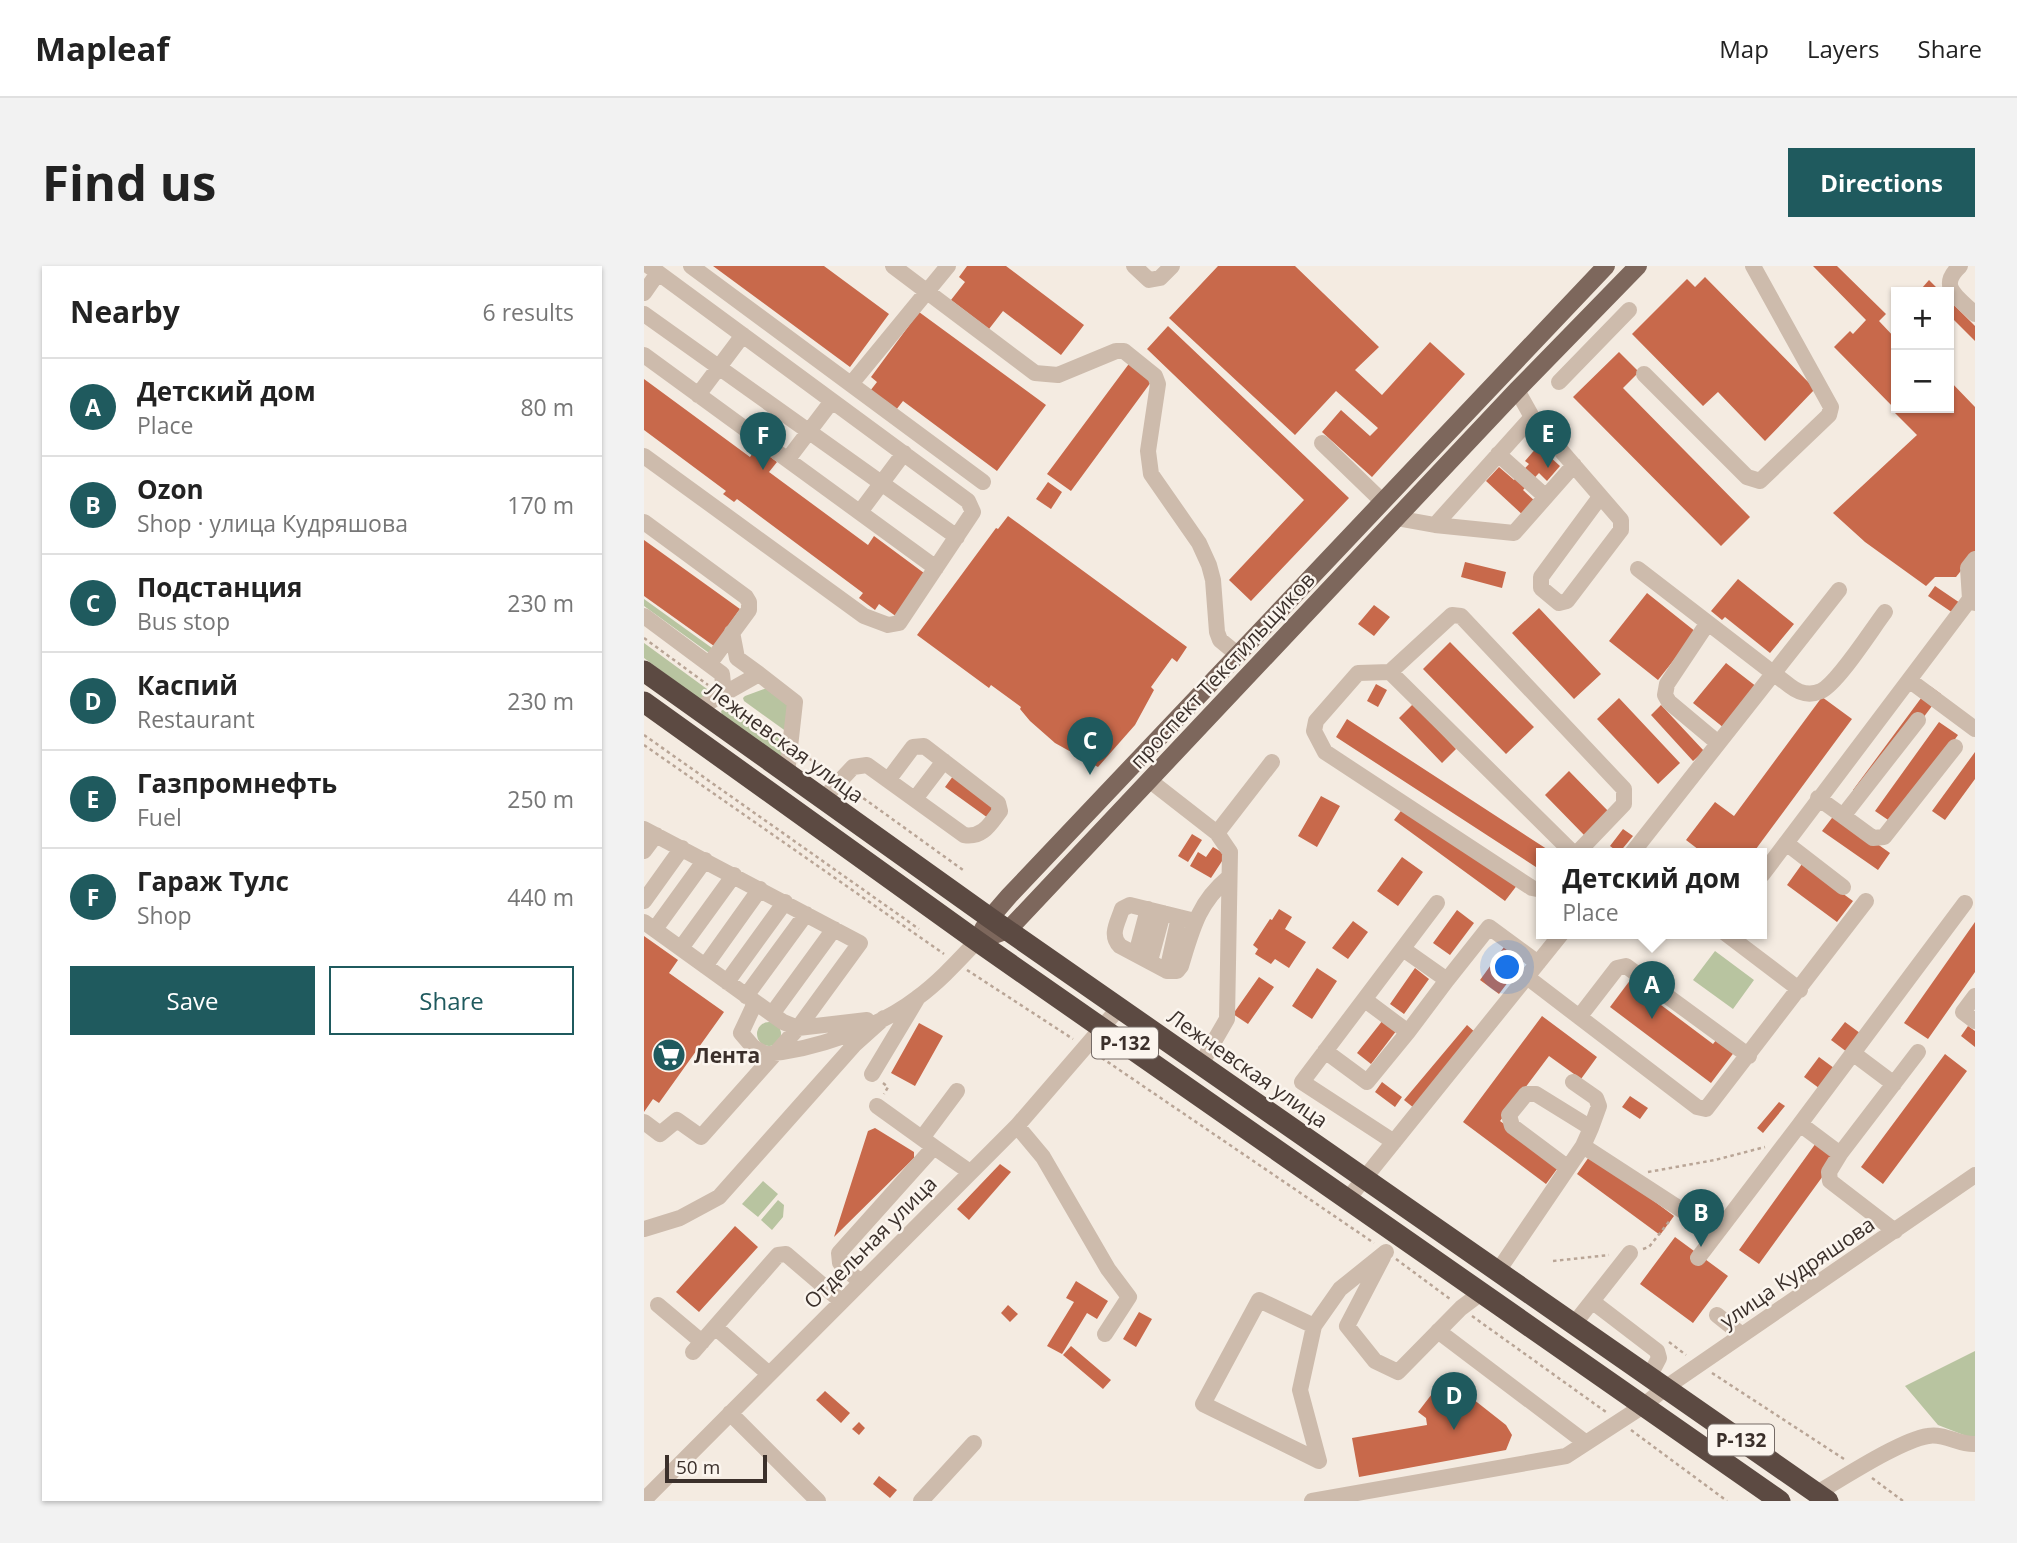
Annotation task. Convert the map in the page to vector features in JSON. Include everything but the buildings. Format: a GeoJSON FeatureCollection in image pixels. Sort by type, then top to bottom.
{"type":"FeatureCollection","features":[{"type":"Feature","properties":{"kind":"highway","name":"Лежневская улица"},"geometry":{"type":"LineString","coordinates":[[644,671],[989,918],[1822,1497]]}},
{"type":"Feature","properties":{"kind":"highway","name":"Р-132"},"geometry":{"type":"LineString","coordinates":[[644,702],[977,941],[1347,1200],[1392,1243],[1481,1293],[1780,1501]]}},
{"type":"Feature","properties":{"kind":"main road","name":"проспект Текстильщиков"},"geometry":{"type":"LineString","coordinates":[[977,941],[989,918],[1606,266]]}},
{"type":"Feature","properties":{"kind":"main road","name":"проспект Текстильщиков"},"geometry":{"type":"LineString","coordinates":[[977,941],[1008,930],[1517,390],[1638,266]]}},
{"type":"Feature","properties":{"kind":"street"},"geometry":{"type":"LineString","coordinates":[[691,266],[983,482]]}},
{"type":"Feature","properties":{"kind":"street"},"geometry":{"type":"LineString","coordinates":[[893,266],[1035,373],[1058,375],[1116,351],[1124,351],[1155,376],[1158,384],[1148,451],[1151,474],[1199,543],[1213,580],[1217,632],[1220,640],[1237,654]]}},
{"type":"Feature","properties":{"kind":"street"},"geometry":{"type":"LineString","coordinates":[[851,384],[948,266]]}},
{"type":"Feature","properties":{"kind":"street"},"geometry":{"type":"LineString","coordinates":[[1134,266],[1149,279],[1160,278],[1172,266]]}},
{"type":"Feature","properties":{"kind":"street"},"geometry":{"type":"LineString","coordinates":[[1644,374],[1747,477],[1760,481],[1829,415],[1831,407],[1753,266]]}},
{"type":"Feature","properties":{"kind":"street"},"geometry":{"type":"LineString","coordinates":[[1960,266],[1948,281],[1952,291],[1975,314]]}},
{"type":"Feature","properties":{"kind":"street"},"geometry":{"type":"LineString","coordinates":[[644,293],[654,270],[904,453],[971,505],[973,512],[899,623],[888,625],[864,616],[644,456]]}},
{"type":"Feature","properties":{"kind":"street"},"geometry":{"type":"LineString","coordinates":[[1559,382],[1629,310]]}},
{"type":"Feature","properties":{"kind":"street"},"geometry":{"type":"LineString","coordinates":[[644,314],[957,537]]}},
{"type":"Feature","properties":{"kind":"street"},"geometry":{"type":"LineString","coordinates":[[1584,321],[1602,338]]}},
{"type":"Feature","properties":{"kind":"street"},"geometry":{"type":"LineString","coordinates":[[698,395],[743,335]]}},
{"type":"Feature","properties":{"kind":"street"},"geometry":{"type":"LineString","coordinates":[[644,355],[936,568]]}},
{"type":"Feature","properties":{"kind":"street"},"geometry":{"type":"LineString","coordinates":[[1517,390],[1531,417],[1621,520],[1621,530],[1567,601],[1559,603],[1541,588],[1541,577],[1600,497]]}},
{"type":"Feature","properties":{"kind":"street"},"geometry":{"type":"LineString","coordinates":[[788,459],[832,401]]}},
{"type":"Feature","properties":{"kind":"street"},"geometry":{"type":"LineString","coordinates":[[1435,524],[1531,417]]}},
{"type":"Feature","properties":{"kind":"street"},"geometry":{"type":"LineString","coordinates":[[1322,443],[1383,502]]}},
{"type":"Feature","properties":{"kind":"street"},"geometry":{"type":"LineString","coordinates":[[860,512],[904,453]]}},
{"type":"Feature","properties":{"kind":"street"},"geometry":{"type":"LineString","coordinates":[[1498,454],[1546,497]]}},
{"type":"Feature","properties":{"kind":"street"},"geometry":{"type":"LineString","coordinates":[[1396,519],[1514,533],[1574,465]]}},
{"type":"Feature","properties":{"kind":"street"},"geometry":{"type":"LineString","coordinates":[[644,522],[746,597],[750,603],[749,610],[710,663]]}},
{"type":"Feature","properties":{"kind":"street"},"geometry":{"type":"LineString","coordinates":[[1767,868],[1818,798],[1973,601],[1968,568],[1975,559]]}},
{"type":"Feature","properties":{"kind":"street"},"geometry":{"type":"LineString","coordinates":[[1638,569],[1799,692],[1821,691],[1830,684],[1885,612]]}},
{"type":"Feature","properties":{"kind":"street"},"geometry":{"type":"LineString","coordinates":[[1636,848],[1839,590]]}},
{"type":"Feature","properties":{"kind":"street"},"geometry":{"type":"LineString","coordinates":[[1536,889],[1520,881],[1325,752],[1314,731],[1316,721],[1358,673],[1390,672],[1452,615],[1461,616],[1624,789],[1624,804],[1580,848]]}},
{"type":"Feature","properties":{"kind":"street"},"geometry":{"type":"LineString","coordinates":[[644,616],[722,674],[724,693]]}},
{"type":"Feature","properties":{"kind":"street"},"geometry":{"type":"LineString","coordinates":[[1707,624],[1667,684],[1665,695],[1669,702],[1718,743]]}},
{"type":"Feature","properties":{"kind":"street"},"geometry":{"type":"LineString","coordinates":[[732,632],[737,658],[795,702],[787,774]]}},
{"type":"Feature","properties":{"kind":"street"},"geometry":{"type":"LineString","coordinates":[[1390,672],[1570,848]]}},
{"type":"Feature","properties":{"kind":"street"},"geometry":{"type":"LineString","coordinates":[[697,709],[759,674]]}},
{"type":"Feature","properties":{"kind":"street"},"geometry":{"type":"LineString","coordinates":[[1909,680],[1975,729]]}},
{"type":"Feature","properties":{"kind":"street"},"geometry":{"type":"LineString","coordinates":[[1843,817],[1918,719]]}},
{"type":"Feature","properties":{"kind":"street"},"geometry":{"type":"LineString","coordinates":[[823,799],[853,767],[867,765],[958,832],[970,836],[983,832],[1000,811],[998,803],[924,746],[913,747],[889,779]]}},
{"type":"Feature","properties":{"kind":"street"},"geometry":{"type":"LineString","coordinates":[[1818,798],[1873,838],[1884,836],[1955,747]]}},
{"type":"Feature","properties":{"kind":"street"},"geometry":{"type":"LineString","coordinates":[[915,799],[944,761]]}},
{"type":"Feature","properties":{"kind":"street"},"geometry":{"type":"LineString","coordinates":[[1217,833],[1272,762]]}},
{"type":"Feature","properties":{"kind":"street"},"geometry":{"type":"LineString","coordinates":[[1149,780],[1217,833],[1230,852],[1227,1019],[1201,1064]]}},
{"type":"Feature","properties":{"kind":"street"},"geometry":{"type":"LineString","coordinates":[[644,850],[650,832],[860,943],[798,1028],[701,1137],[677,1120],[660,1134],[644,1122]]}},
{"type":"Feature","properties":{"kind":"street"},"geometry":{"type":"LineString","coordinates":[[1786,843],[1843,887]]}},
{"type":"Feature","properties":{"kind":"street"},"geometry":{"type":"LineString","coordinates":[[644,901],[682,848]]}},
{"type":"Feature","properties":{"kind":"street"},"geometry":{"type":"LineString","coordinates":[[705,860],[649,926],[783,1022],[798,1028],[884,1018]]}},
{"type":"Feature","properties":{"kind":"street"},"geometry":{"type":"LineString","coordinates":[[681,948],[734,875]]}},
{"type":"Feature","properties":{"kind":"street"},"geometry":{"type":"LineString","coordinates":[[1171,915],[1167,971],[1115,942],[1114,933],[1122,909],[1130,905],[1171,915],[1203,904],[1228,878]]}},
{"type":"Feature","properties":{"kind":"street"},"geometry":{"type":"LineString","coordinates":[[705,966],[760,889]]}},
{"type":"Feature","properties":{"kind":"street"},"geometry":{"type":"LineString","coordinates":[[1527,977],[1700,1109],[1709,1108],[1866,901]]}},
{"type":"Feature","properties":{"kind":"street"},"geometry":{"type":"LineString","coordinates":[[727,982],[785,902]]}},
{"type":"Feature","properties":{"kind":"street"},"geometry":{"type":"LineString","coordinates":[[1394,1142],[1302,1082],[1437,903]]}},
{"type":"Feature","properties":{"kind":"street"},"geometry":{"type":"LineString","coordinates":[[1698,1258],[1965,903]]}},
{"type":"Feature","properties":{"kind":"street"},"geometry":{"type":"LineString","coordinates":[[806,914],[750,999],[741,1033],[765,1054],[832,1040],[884,1018],[917,999],[977,941]]}},
{"type":"Feature","properties":{"kind":"street"},"geometry":{"type":"LineString","coordinates":[[1143,958],[1171,915]]}},
{"type":"Feature","properties":{"kind":"street"},"geometry":{"type":"LineString","coordinates":[[1325,1051],[1367,1082],[1489,927],[1538,962]]}},
{"type":"Feature","properties":{"kind":"street"},"geometry":{"type":"LineString","coordinates":[[772,1014],[834,929]]}},
{"type":"Feature","properties":{"kind":"street"},"geometry":{"type":"LineString","coordinates":[[1347,1200],[1557,939]]}},
{"type":"Feature","properties":{"kind":"street"},"geometry":{"type":"LineString","coordinates":[[1733,939],[1800,990]]}},
{"type":"Feature","properties":{"kind":"street"},"geometry":{"type":"LineString","coordinates":[[1403,949],[1447,980]]}},
{"type":"Feature","properties":{"kind":"street"},"geometry":{"type":"LineString","coordinates":[[1580,1016],[1617,968],[1626,966],[1749,1056]]}},
{"type":"Feature","properties":{"kind":"street"},"geometry":{"type":"LineString","coordinates":[[1975,996],[1963,1012],[1975,1021]]}},
{"type":"Feature","properties":{"kind":"street"},"geometry":{"type":"LineString","coordinates":[[872,1074],[917,999]]}},
{"type":"Feature","properties":{"kind":"street"},"geometry":{"type":"LineString","coordinates":[[1365,1000],[1408,1032]]}},
{"type":"Feature","properties":{"kind":"street","name":"Отдельная улица"},"geometry":{"type":"LineString","coordinates":[[644,1500],[1017,1126],[1119,1008]]}},
{"type":"Feature","properties":{"kind":"street"},"geometry":{"type":"LineString","coordinates":[[644,1229],[680,1218],[719,1197],[855,1044],[884,1018]]}},
{"type":"Feature","properties":{"kind":"street"},"geometry":{"type":"LineString","coordinates":[[1895,1231],[1830,1181],[1829,1172],[1918,1052]]}},
{"type":"Feature","properties":{"kind":"street"},"geometry":{"type":"LineString","coordinates":[[1854,1054],[1894,1084]]}},
{"type":"Feature","properties":{"kind":"street"},"geometry":{"type":"LineString","coordinates":[[1498,1271],[1583,1146],[1600,1106],[1596,1098],[1573,1082]]}},
{"type":"Feature","properties":{"kind":"street"},"geometry":{"type":"LineString","coordinates":[[860,1282],[840,1263],[839,1253],[928,1143],[957,1091]]}},
{"type":"Feature","properties":{"kind":"street"},"geometry":{"type":"LineString","coordinates":[[1568,1168],[1512,1126],[1509,1115],[1526,1094],[1536,1094],[1591,1128]]}},
{"type":"Feature","properties":{"kind":"street"},"geometry":{"type":"LineString","coordinates":[[877,1106],[970,1172]]}},
{"type":"Feature","properties":{"kind":"street"},"geometry":{"type":"LineString","coordinates":[[1800,1124],[1840,1154]]}},
{"type":"Feature","properties":{"kind":"street"},"geometry":{"type":"LineString","coordinates":[[1017,1126],[1044,1157],[1108,1269],[1129,1297],[1105,1334]]}},
{"type":"Feature","properties":{"kind":"street"},"geometry":{"type":"LineString","coordinates":[[1583,1146],[1717,1233]]}},
{"type":"Feature","properties":{"kind":"street","name":"улица Кудряшова"},"geometry":{"type":"LineString","coordinates":[[1312,1501],[1566,1456],[1643,1406],[1657,1382],[1699,1364],[1975,1175]]}},
{"type":"Feature","properties":{"kind":"street"},"geometry":{"type":"LineString","coordinates":[[1314,1326],[1259,1300],[1203,1404],[1319,1461],[1300,1390],[1314,1326],[1340,1289],[1392,1243]]}},
{"type":"Feature","properties":{"kind":"street"},"geometry":{"type":"LineString","coordinates":[[1392,1243],[1347,1326],[1376,1361],[1398,1372],[1461,1308],[1481,1293]]}},
{"type":"Feature","properties":{"kind":"street"},"geometry":{"type":"LineString","coordinates":[[1574,1324],[1630,1253]]}},
{"type":"Feature","properties":{"kind":"street"},"geometry":{"type":"LineString","coordinates":[[658,1305],[698,1347],[778,1255],[786,1254],[841,1301]]}},
{"type":"Feature","properties":{"kind":"street"},"geometry":{"type":"LineString","coordinates":[[1593,1302],[1657,1351],[1657,1382]]}},
{"type":"Feature","properties":{"kind":"street"},"geometry":{"type":"LineString","coordinates":[[1717,1315],[1742,1335]]}},
{"type":"Feature","properties":{"kind":"street"},"geometry":{"type":"LineString","coordinates":[[715,1327],[769,1374]]}},
{"type":"Feature","properties":{"kind":"street"},"geometry":{"type":"LineString","coordinates":[[1438,1331],[1586,1443]]}},
{"type":"Feature","properties":{"kind":"street"},"geometry":{"type":"LineString","coordinates":[[730,1413],[818,1501]]}},
{"type":"Feature","properties":{"kind":"street"},"geometry":{"type":"LineString","coordinates":[[1822,1497],[1860,1469],[1907,1443],[1927,1436],[1943,1436],[1975,1444]]}},
{"type":"Feature","properties":{"kind":"street"},"geometry":{"type":"LineString","coordinates":[[920,1501],[975,1443]]}},
{"type":"Feature","properties":{"kind":"path"},"geometry":{"type":"LineString","coordinates":[[644,735],[919,929]]}},
{"type":"Feature","properties":{"kind":"path"},"geometry":{"type":"LineString","coordinates":[[644,745],[956,963],[1392,1243],[1461,1308],[1727,1501]]}},
{"type":"Feature","properties":{"kind":"path"},"geometry":{"type":"LineString","coordinates":[[872,1074],[888,1087],[877,1106]]}},
{"type":"Feature","properties":{"kind":"path"},"geometry":{"type":"LineString","coordinates":[[1628,1175],[1715,1160],[1766,1146]]}},
{"type":"Feature","properties":{"kind":"path"},"geometry":{"type":"LineString","coordinates":[[1666,1340],[1860,1469],[1903,1501]]}},
{"type":"Feature","properties":{"kind":"green space"},"geometry":{"type":"Polygon","coordinates":[[[644,599],[712,648],[709,653],[644,606],[644,599]]]}},
{"type":"Feature","properties":{"kind":"green space"},"geometry":{"type":"Polygon","coordinates":[[[644,643],[718,697],[701,700],[644,658],[644,643]]]}},
{"type":"Feature","properties":{"kind":"green space"},"geometry":{"type":"Polygon","coordinates":[[[767,688],[793,702],[787,732],[744,701],[745,696],[767,688]]]}},
{"type":"Feature","properties":{"kind":"green space"},"geometry":{"type":"Polygon","coordinates":[[[731,704],[789,745],[784,759],[722,715],[721,711],[731,704]]]}},
{"type":"Feature","properties":{"kind":"green space"},"geometry":{"type":"Polygon","coordinates":[[[1715,951],[1754,980],[1733,1009],[1693,980],[1715,951]]]}},
{"type":"Feature","properties":{"kind":"green space"},"geometry":{"type":"Polygon","coordinates":[[[769,1022],[777,1026],[781,1034],[777,1042],[769,1046],[761,1042],[757,1034],[761,1026],[769,1022]]]}},
{"type":"Feature","properties":{"kind":"green space"},"geometry":{"type":"Polygon","coordinates":[[[763,1181],[778,1194],[758,1217],[742,1204],[763,1181]]]}},
{"type":"Feature","properties":{"kind":"green space"},"geometry":{"type":"Polygon","coordinates":[[[778,1200],[784,1205],[783,1217],[772,1230],[761,1220],[778,1200]]]}},
{"type":"Feature","properties":{"kind":"green space"},"geometry":{"type":"Polygon","coordinates":[[[1975,1351],[1974,1439],[1938,1425],[1905,1386],[1975,1351]]]}},
{"type":"Feature","properties":{"kind":"place","name":"Газпромнефть"},"geometry":{"type":"Point","coordinates":[1548,468]}},
{"type":"Feature","properties":{"kind":"place","name":"Гараж Тулс"},"geometry":{"type":"Point","coordinates":[763,470]}},
{"type":"Feature","properties":{"kind":"place","name":"Подстанция"},"geometry":{"type":"Point","coordinates":[1090,775]}},
{"type":"Feature","properties":{"kind":"place","name":"Детский дом"},"geometry":{"type":"Point","coordinates":[1652,1019]}},
{"type":"Feature","properties":{"kind":"place","name":"Лента"},"geometry":{"type":"Point","coordinates":[669,1055]}},
{"type":"Feature","properties":{"kind":"place","name":"Ozon"},"geometry":{"type":"Point","coordinates":[1701,1247]}},
{"type":"Feature","properties":{"kind":"place","name":"Каспий"},"geometry":{"type":"Point","coordinates":[1454,1430]}}]}
